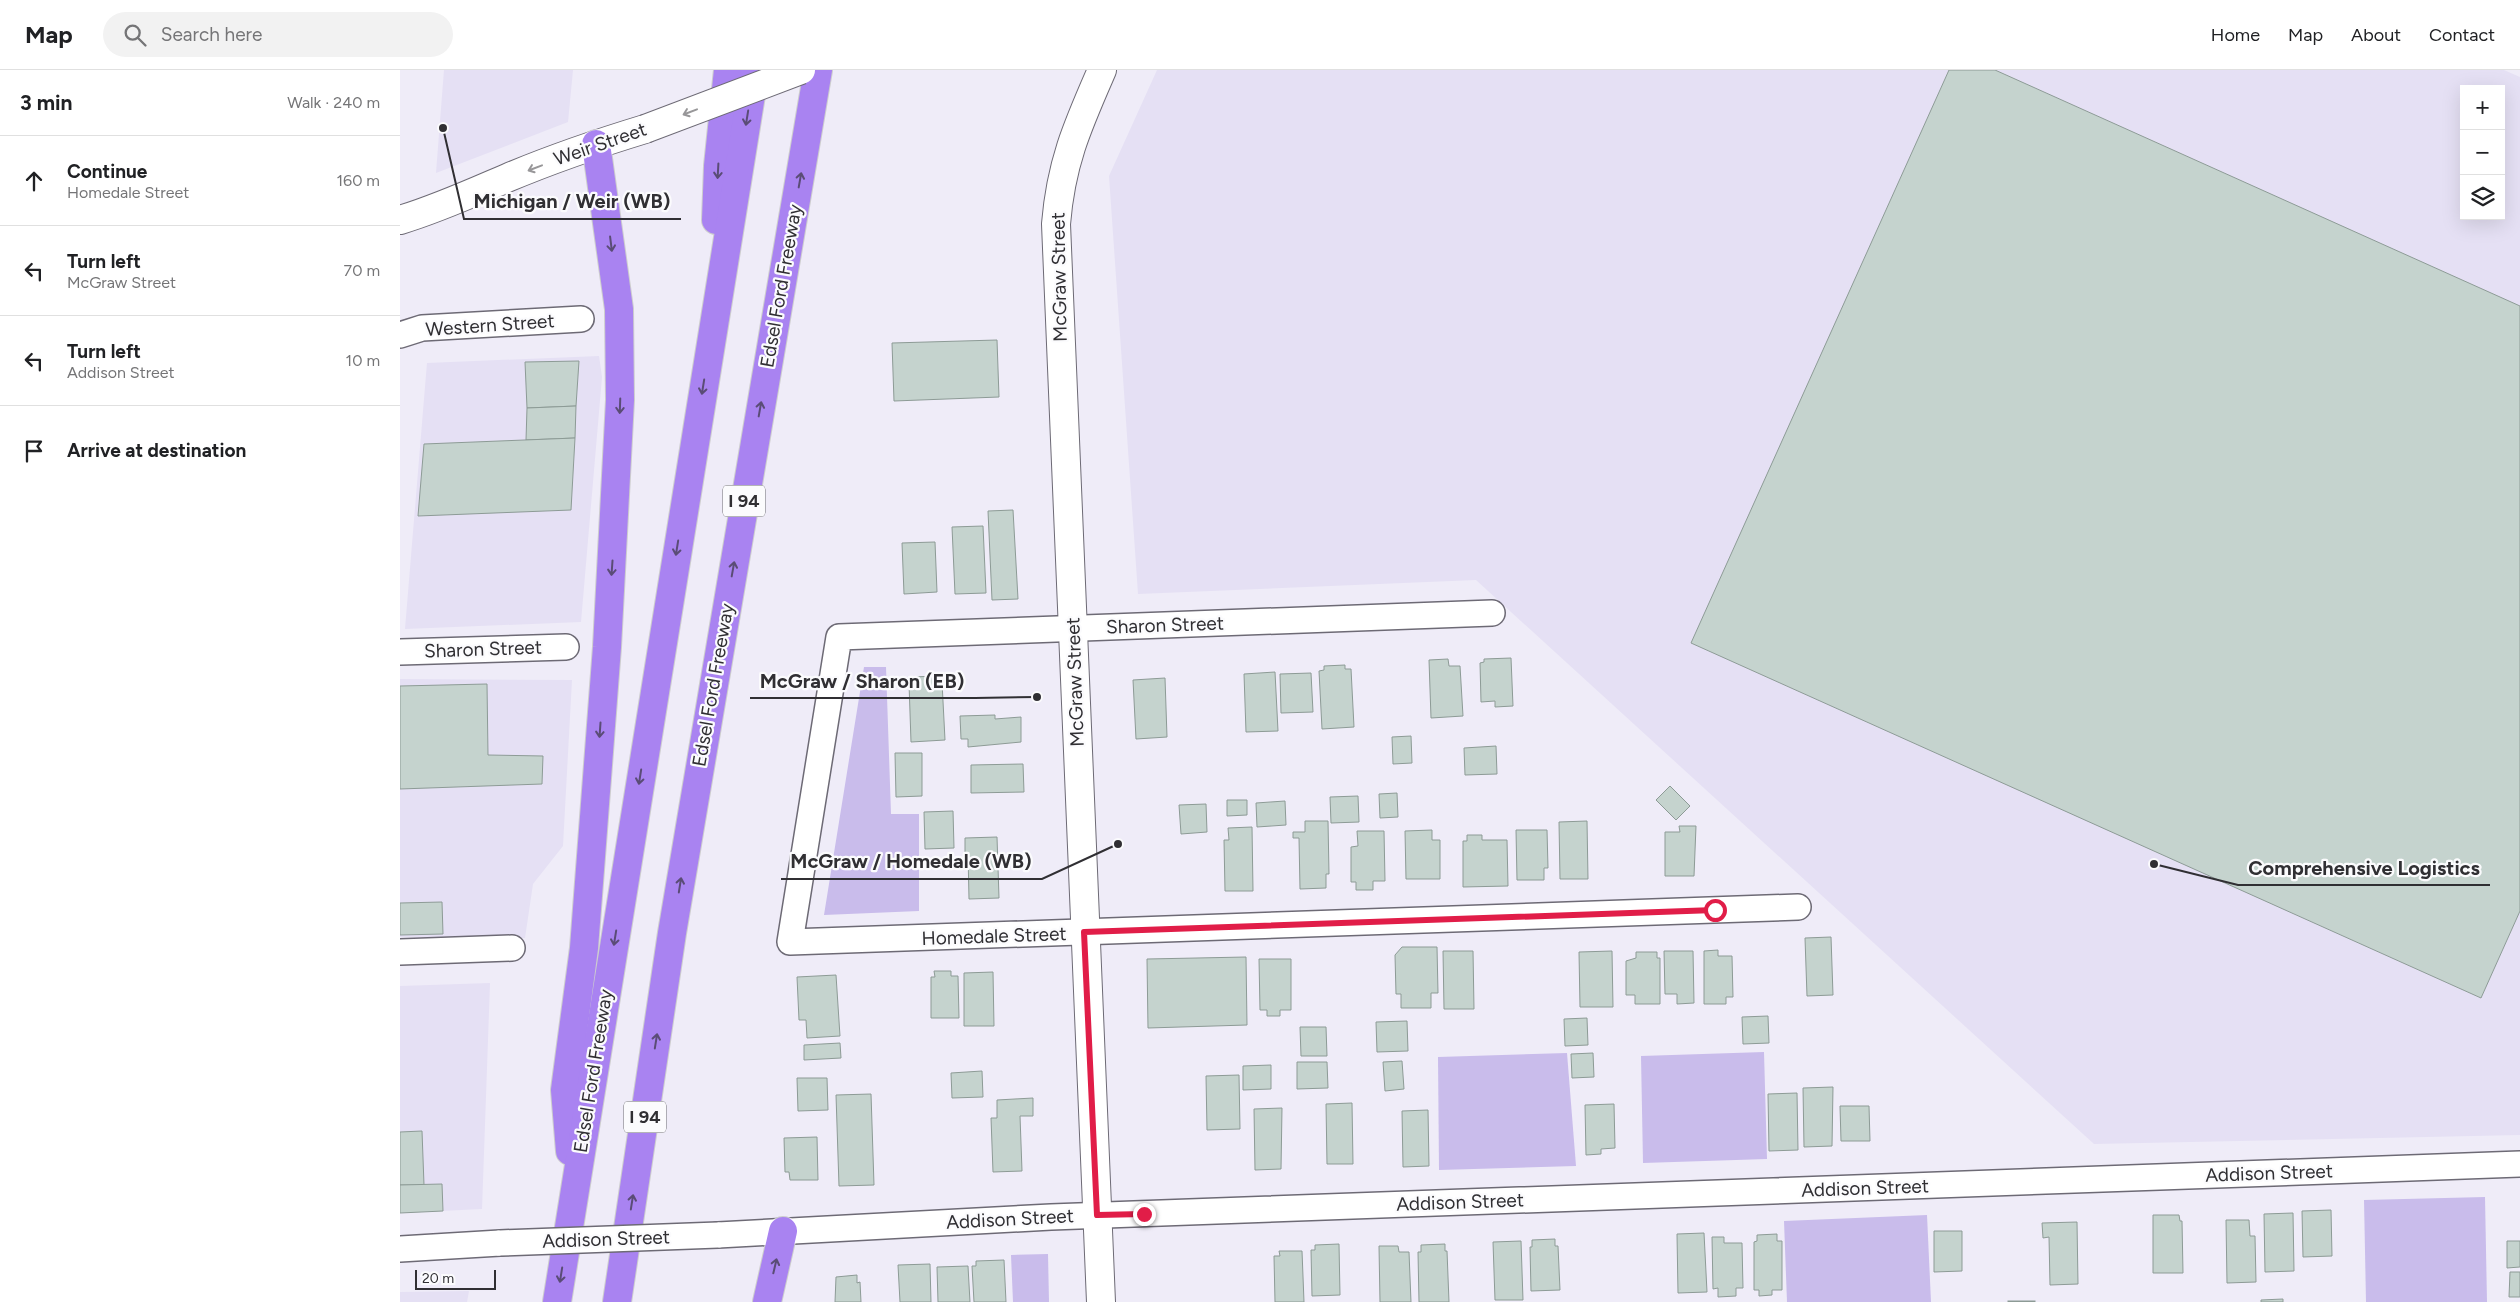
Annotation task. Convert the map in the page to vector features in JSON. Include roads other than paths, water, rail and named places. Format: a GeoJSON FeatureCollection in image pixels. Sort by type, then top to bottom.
{"type":"FeatureCollection","features":[{"type":"Feature","properties":{"kind":"highway"},"geometry":{"type":"LineString","coordinates":[[711,339],[718,166],[728,70]]}},
{"type":"Feature","properties":{"kind":"highway","name":"Edsel Ford Freeway"},"geometry":{"type":"LineString","coordinates":[[557,1302],[755,70]]}},
{"type":"Feature","properties":{"kind":"highway","name":"Edsel Ford Freeway"},"geometry":{"type":"LineString","coordinates":[[617,1302],[672,933],[818,70]]}},
{"type":"Feature","properties":{"kind":"highway"},"geometry":{"type":"LineString","coordinates":[[574,1192],[565,1090],[584,948],[607,647],[620,400],[619,309],[596,144]]}},
{"type":"Feature","properties":{"kind":"highway"},"geometry":{"type":"LineString","coordinates":[[767,1302],[783,1231]]}},
{"type":"Feature","properties":{"kind":"street","name":"Weir Street"},"geometry":{"type":"LineString","coordinates":[[400,220],[431,211],[509,177],[596,144],[645,129],[801,70]]}},
{"type":"Feature","properties":{"kind":"street","name":"McGraw Street"},"geometry":{"type":"LineString","coordinates":[[1101,1302],[1084,932],[1056,224],[1058,191],[1066,155],[1102,70]]}},
{"type":"Feature","properties":{"kind":"street","name":"Western Street"},"geometry":{"type":"LineString","coordinates":[[400,335],[422,328],[581,319]]}},
{"type":"Feature","properties":{"kind":"street","name":"Sharon Street"},"geometry":{"type":"LineString","coordinates":[[790,942],[839,637],[1492,613]]}},
{"type":"Feature","properties":{"kind":"street","name":"Sharon Street"},"geometry":{"type":"LineString","coordinates":[[400,652],[566,647]]}},
{"type":"Feature","properties":{"kind":"street","name":"Homedale Street"},"geometry":{"type":"LineString","coordinates":[[790,942],[1798,908]]}},
{"type":"Feature","properties":{"kind":"street"},"geometry":{"type":"LineString","coordinates":[[400,952],[512,948]]}},
{"type":"Feature","properties":{"kind":"street","name":"Addison Street"},"geometry":{"type":"LineString","coordinates":[[400,1249],[500,1243],[718,1235],[1097,1215],[2520,1164]]}},
{"type":"Feature","properties":{"kind":"place","name":"Michigan / Weir (WB)"},"geometry":{"type":"Point","coordinates":[443,128]}},
{"type":"Feature","properties":{"kind":"place","name":"McGraw / Sharon (EB)"},"geometry":{"type":"Point","coordinates":[1037,697]}},
{"type":"Feature","properties":{"kind":"place","name":"McGraw / Homedale (WB)"},"geometry":{"type":"Point","coordinates":[1118,844]}},
{"type":"Feature","properties":{"kind":"place","name":"Comprehensive Logistics"},"geometry":{"type":"Point","coordinates":[2154,864]}}]}
